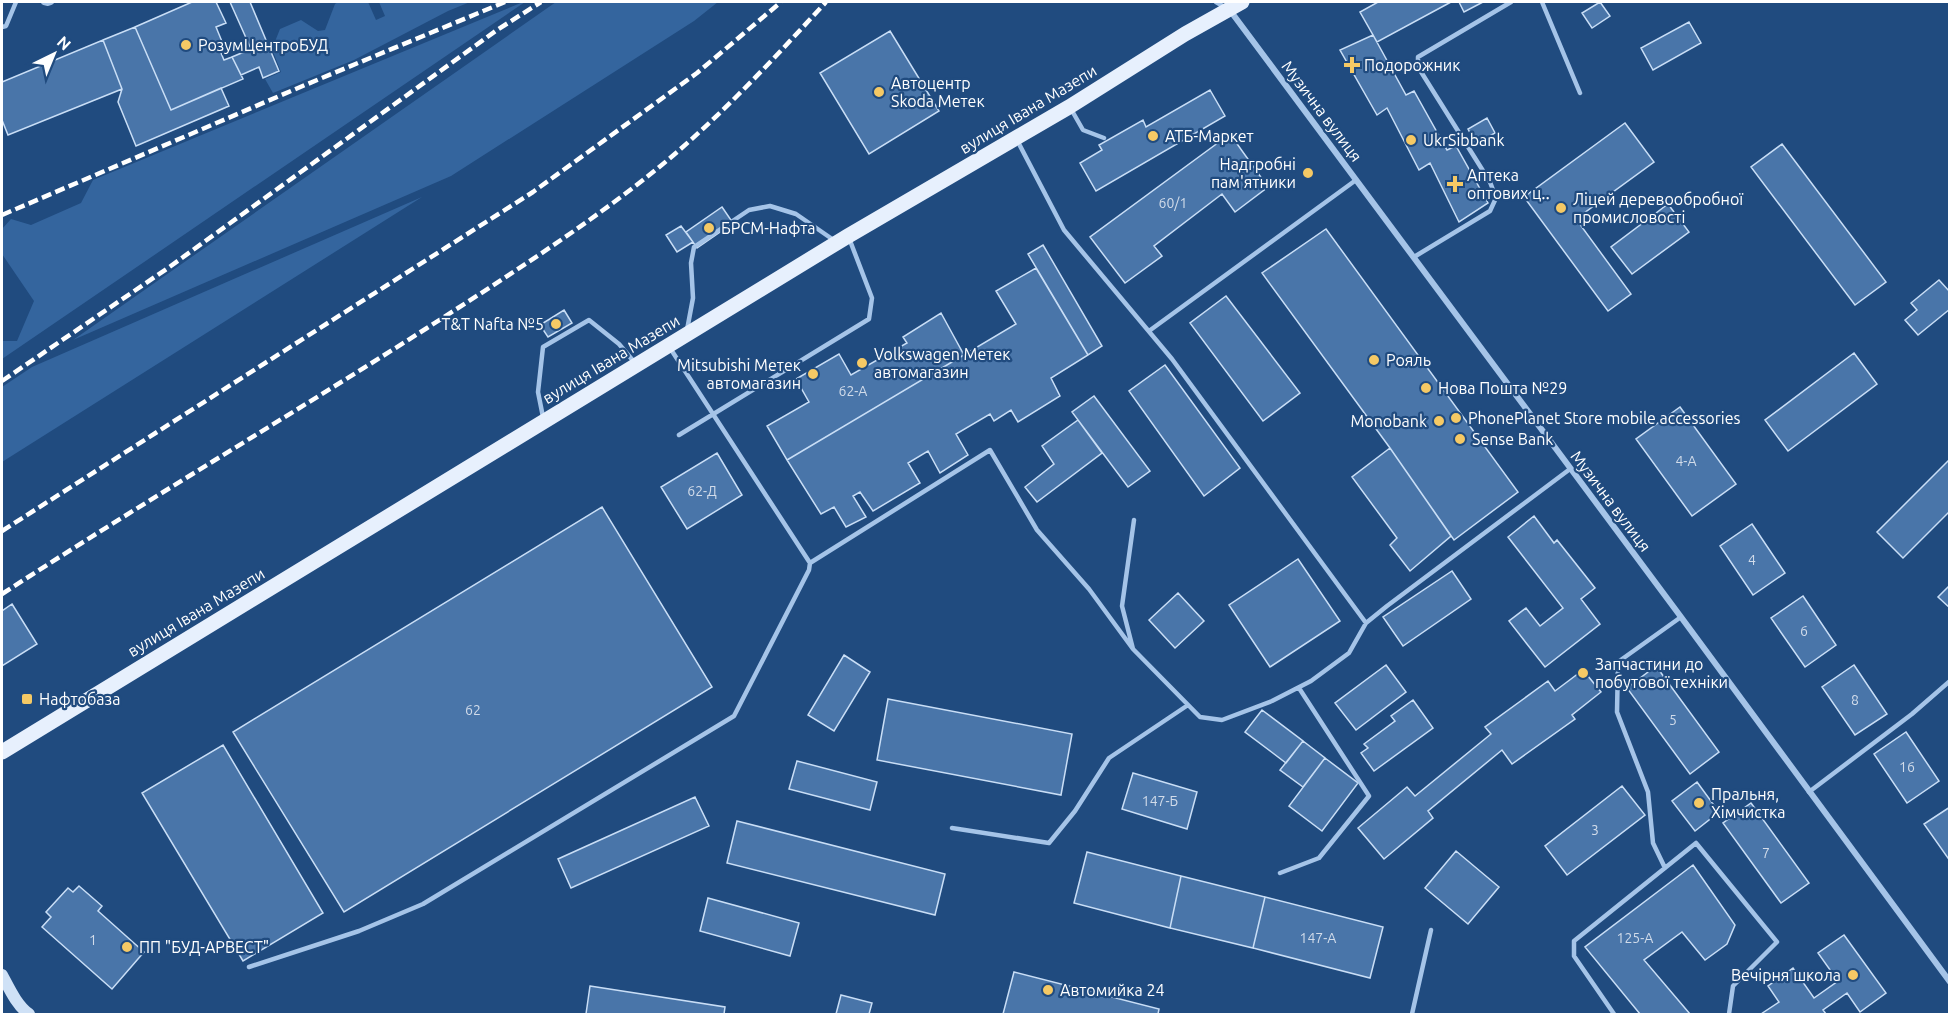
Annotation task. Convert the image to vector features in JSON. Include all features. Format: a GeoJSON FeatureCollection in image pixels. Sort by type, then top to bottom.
{"type":"FeatureCollection","features":[{"type":"Feature","properties":{"kind":"main road","name":"вулиця Івана Мазепи"},"geometry":{"type":"LineString","coordinates":[[2,752],[544,420],[843,239],[1069,106],[1229,4]]}},
{"type":"Feature","properties":{"kind":"main road"},"geometry":{"type":"LineString","coordinates":[[2,975],[18,1002],[29,1014]]}},
{"type":"Feature","properties":{"kind":"street","name":"Музична вулиця"},"geometry":{"type":"LineString","coordinates":[[1229,4],[1356,180],[1950,982]]}},
{"type":"Feature","properties":{"kind":"lane"},"geometry":{"type":"LineString","coordinates":[[2,27],[6,26],[16,2]]}},
{"type":"Feature","properties":{"kind":"lane"},"geometry":{"type":"LineString","coordinates":[[1414,257],[1490,211],[1496,198],[1490,182],[1418,67],[1418,57],[1511,2]]}},
{"type":"Feature","properties":{"kind":"lane"},"geometry":{"type":"LineString","coordinates":[[1542,2],[1580,93]]}},
{"type":"Feature","properties":{"kind":"lane"},"geometry":{"type":"LineString","coordinates":[[1069,106],[1083,130],[1104,138]]}},
{"type":"Feature","properties":{"kind":"lane"},"geometry":{"type":"LineString","coordinates":[[1016,138],[1064,230],[1172,359],[1366,623]]}},
{"type":"Feature","properties":{"kind":"lane"},"geometry":{"type":"LineString","coordinates":[[1149,331],[1356,180]]}},
{"type":"Feature","properties":{"kind":"lane"},"geometry":{"type":"LineString","coordinates":[[679,435],[869,319],[872,298],[843,239],[796,214],[770,206],[749,210],[694,247],[691,263],[693,298],[686,336]]}},
{"type":"Feature","properties":{"kind":"lane"},"geometry":{"type":"LineString","coordinates":[[544,420],[538,392],[543,347],[589,320],[619,344],[637,365]]}},
{"type":"Feature","properties":{"kind":"lane"},"geometry":{"type":"LineString","coordinates":[[249,967],[359,931],[423,904],[735,716],[809,570],[810,563],[669,346]]}},
{"type":"Feature","properties":{"kind":"lane"},"geometry":{"type":"LineString","coordinates":[[810,563],[990,450],[1037,530],[1089,589],[1133,649],[1200,717],[1222,720],[1272,701],[1311,681],[1349,653],[1366,623],[1570,469]]}},
{"type":"Feature","properties":{"kind":"lane"},"geometry":{"type":"LineString","coordinates":[[1133,649],[1122,606],[1134,520]]}},
{"type":"Feature","properties":{"kind":"lane"},"geometry":{"type":"LineString","coordinates":[[1665,868],[1653,843],[1648,792],[1617,712],[1618,662],[1681,617]]}},
{"type":"Feature","properties":{"kind":"lane"},"geometry":{"type":"LineString","coordinates":[[1809,792],[1912,714],[1950,681]]}},
{"type":"Feature","properties":{"kind":"lane"},"geometry":{"type":"LineString","coordinates":[[1280,873],[1319,858],[1369,796],[1299,688]]}},
{"type":"Feature","properties":{"kind":"lane"},"geometry":{"type":"LineString","coordinates":[[952,828],[1049,843],[1075,811],[1109,758],[1188,705]]}},
{"type":"Feature","properties":{"kind":"lane"},"geometry":{"type":"LineString","coordinates":[[1614,1014],[1574,956],[1574,941],[1696,843],[1777,942],[1733,986],[1729,1014]]}},
{"type":"Feature","properties":{"kind":"lane"},"geometry":{"type":"LineString","coordinates":[[1412,1014],[1431,930]]}},
{"type":"Feature","properties":{"kind":"shaded area"},"geometry":{"type":"Polygon","coordinates":[[[338,2],[368,2],[376,20],[385,16],[379,2],[470,2],[354,60],[273,93],[265,79],[281,72],[272,49],[280,29],[301,20],[318,31],[325,30],[335,4],[338,2]]]}},
{"type":"Feature","properties":{"kind":"shaded area"},"geometry":{"type":"Polygon","coordinates":[[[525,2],[2,359],[2,341],[17,341],[34,301],[2,254],[2,229],[11,219],[31,225],[81,203],[93,180],[525,2]]]}},
{"type":"Feature","properties":{"kind":"shaded area"},"geometry":{"type":"Polygon","coordinates":[[[556,2],[718,2],[694,21],[451,176],[73,340],[556,2]]]}},
{"type":"Feature","properties":{"kind":"shaded area"},"geometry":{"type":"Polygon","coordinates":[[[422,197],[2,462],[2,387],[32,367],[422,197]]]}},
{"type":"Feature","properties":{"kind":"building"},"geometry":{"type":"Polygon","coordinates":[[[192,2],[216,2],[226,23],[216,27],[223,44],[218,46],[224,60],[232,57],[243,79],[171,110],[135,27],[192,2]]]}},
{"type":"Feature","properties":{"kind":"building"},"geometry":{"type":"Polygon","coordinates":[[[230,2],[250,2],[279,71],[263,78],[259,67],[241,75],[232,57],[251,49],[230,2]]]}},
{"type":"Feature","properties":{"kind":"building"},"geometry":{"type":"Polygon","coordinates":[[[1378,2],[1451,2],[1377,42],[1360,12],[1378,2]]]}},
{"type":"Feature","properties":{"kind":"building"},"geometry":{"type":"Polygon","coordinates":[[[1459,2],[1483,2],[1464,12],[1459,2]]]}},
{"type":"Feature","properties":{"kind":"building"},"geometry":{"type":"Polygon","coordinates":[[[1600,2],[1610,16],[1592,28],[1582,13],[1600,2]]]}},
{"type":"Feature","properties":{"kind":"building"},"geometry":{"type":"Polygon","coordinates":[[[1689,22],[1701,43],[1653,70],[1641,48],[1689,22]]]}},
{"type":"Feature","properties":{"kind":"building"},"geometry":{"type":"Polygon","coordinates":[[[135,27],[171,110],[221,88],[229,106],[136,146],[118,102],[122,89],[103,40],[135,27]]]}},
{"type":"Feature","properties":{"kind":"building","name":"Автоцентр Skoda Метек"},"geometry":{"type":"Polygon","coordinates":[[[890,31],[939,111],[869,154],[820,73],[890,31]]]}},
{"type":"Feature","properties":{"kind":"building"},"geometry":{"type":"Polygon","coordinates":[[[1373,35],[1406,95],[1414,91],[1447,150],[1456,146],[1488,203],[1459,222],[1430,163],[1419,170],[1387,108],[1377,115],[1340,50],[1373,35]]]}},
{"type":"Feature","properties":{"kind":"building"},"geometry":{"type":"Polygon","coordinates":[[[103,40],[122,89],[8,135],[2,120],[2,82],[103,40]]]}},
{"type":"Feature","properties":{"kind":"building","name":"АТБ-Маркет"},"geometry":{"type":"Polygon","coordinates":[[[1210,90],[1225,116],[1096,191],[1080,163],[1102,150],[1099,145],[1143,120],[1146,127],[1210,90]]]}},
{"type":"Feature","properties":{"kind":"building"},"geometry":{"type":"Polygon","coordinates":[[[1487,118],[1495,133],[1476,144],[1468,129],[1487,118]]]}},
{"type":"Feature","properties":{"kind":"building","name":"Ліцей деревообробної промисловості"},"geometry":{"type":"Polygon","coordinates":[[[1625,123],[1654,162],[1576,219],[1631,294],[1608,311],[1524,197],[1625,123]]]}},
{"type":"Feature","properties":{"kind":"building"},"geometry":{"type":"Polygon","coordinates":[[[1230,134],[1268,187],[1235,212],[1222,194],[1154,246],[1162,256],[1125,283],[1090,237],[1230,134]]]}},
{"type":"Feature","properties":{"kind":"building"},"geometry":{"type":"Polygon","coordinates":[[[1782,144],[1886,282],[1855,305],[1751,167],[1782,144]]]}},
{"type":"Feature","properties":{"kind":"building"},"geometry":{"type":"Polygon","coordinates":[[[1668,204],[1689,232],[1632,274],[1611,247],[1668,204]]]}},
{"type":"Feature","properties":{"kind":"building","name":"БРСМ-Нафта"},"geometry":{"type":"Polygon","coordinates":[[[722,207],[733,223],[697,248],[686,232],[722,207]]]}},
{"type":"Feature","properties":{"kind":"building"},"geometry":{"type":"Polygon","coordinates":[[[681,226],[693,242],[677,252],[666,235],[681,226]]]}},
{"type":"Feature","properties":{"kind":"building","name":"Рояль"},"geometry":{"type":"Polygon","coordinates":[[[1326,229],[1518,492],[1454,540],[1262,273],[1326,229]]]}},
{"type":"Feature","properties":{"kind":"building"},"geometry":{"type":"Polygon","coordinates":[[[1043,245],[1102,346],[1088,355],[1028,254],[1043,245]]]}},
{"type":"Feature","properties":{"kind":"building"},"geometry":{"type":"Polygon","coordinates":[[[1036,268],[1088,355],[1051,378],[1060,396],[1018,422],[1011,410],[994,421],[990,414],[956,434],[968,455],[940,473],[928,451],[908,463],[920,483],[873,511],[860,492],[853,496],[866,517],[846,527],[834,507],[821,514],[787,460],[1016,324],[996,291],[1036,268]]]}},
{"type":"Feature","properties":{"kind":"building"},"geometry":{"type":"Polygon","coordinates":[[[1939,280],[1950,292],[1950,309],[1918,335],[1905,320],[1917,310],[1911,303],[1939,280]]]}},
{"type":"Feature","properties":{"kind":"building"},"geometry":{"type":"Polygon","coordinates":[[[1226,296],[1300,393],[1263,421],[1190,323],[1226,296]]]}},
{"type":"Feature","properties":{"kind":"building","name":"Т&T Nafta №5"},"geometry":{"type":"Polygon","coordinates":[[[564,310],[572,323],[548,337],[540,325],[564,310]]]}},
{"type":"Feature","properties":{"kind":"building"},"geometry":{"type":"Polygon","coordinates":[[[941,313],[964,355],[787,460],[767,426],[809,402],[796,379],[839,354],[851,375],[907,343],[903,337],[941,313]]]}},
{"type":"Feature","properties":{"kind":"building"},"geometry":{"type":"Polygon","coordinates":[[[1854,353],[1877,384],[1788,451],[1765,420],[1854,353]]]}},
{"type":"Feature","properties":{"kind":"building"},"geometry":{"type":"Polygon","coordinates":[[[1165,365],[1240,468],[1204,496],[1129,391],[1165,365]]]}},
{"type":"Feature","properties":{"kind":"building"},"geometry":{"type":"Polygon","coordinates":[[[1094,396],[1150,471],[1128,487],[1072,412],[1094,396]]]}},
{"type":"Feature","properties":{"kind":"building"},"geometry":{"type":"Polygon","coordinates":[[[1680,407],[1736,484],[1692,516],[1636,439],[1680,407]]]}},
{"type":"Feature","properties":{"kind":"building"},"geometry":{"type":"Polygon","coordinates":[[[1078,420],[1102,453],[1037,502],[1025,487],[1054,464],[1042,446],[1078,420]]]}},
{"type":"Feature","properties":{"kind":"building"},"geometry":{"type":"Polygon","coordinates":[[[1390,448],[1451,536],[1410,571],[1390,545],[1397,538],[1352,477],[1390,448]]]}},
{"type":"Feature","properties":{"kind":"building"},"geometry":{"type":"Polygon","coordinates":[[[717,453],[742,495],[687,529],[661,487],[717,453]]]}},
{"type":"Feature","properties":{"kind":"building"},"geometry":{"type":"Polygon","coordinates":[[[1950,459],[1950,511],[1903,558],[1877,532],[1950,459]]]}},
{"type":"Feature","properties":{"kind":"building"},"geometry":{"type":"Polygon","coordinates":[[[602,507],[712,687],[344,912],[233,732],[602,507]]]}},
{"type":"Feature","properties":{"kind":"building"},"geometry":{"type":"Polygon","coordinates":[[[1534,516],[1554,543],[1557,540],[1595,588],[1581,599],[1600,624],[1545,667],[1509,621],[1526,608],[1540,626],[1563,608],[1508,537],[1534,516]]]}},
{"type":"Feature","properties":{"kind":"building"},"geometry":{"type":"Polygon","coordinates":[[[1752,524],[1785,573],[1753,595],[1720,546],[1752,524]]]}},
{"type":"Feature","properties":{"kind":"building"},"geometry":{"type":"Polygon","coordinates":[[[1298,559],[1340,621],[1270,667],[1229,605],[1298,559]]]}},
{"type":"Feature","properties":{"kind":"building"},"geometry":{"type":"Polygon","coordinates":[[[1452,571],[1471,599],[1403,646],[1383,617],[1452,571]]]}},
{"type":"Feature","properties":{"kind":"building"},"geometry":{"type":"Polygon","coordinates":[[[1950,585],[1950,608],[1938,597],[1950,585]]]}},
{"type":"Feature","properties":{"kind":"building"},"geometry":{"type":"Polygon","coordinates":[[[1178,593],[1204,621],[1175,648],[1149,620],[1178,593]]]}},
{"type":"Feature","properties":{"kind":"building"},"geometry":{"type":"Polygon","coordinates":[[[1803,596],[1836,645],[1805,667],[1771,618],[1803,596]]]}},
{"type":"Feature","properties":{"kind":"building"},"geometry":{"type":"Polygon","coordinates":[[[12,604],[37,644],[2,666],[2,611],[12,604]]]}},
{"type":"Feature","properties":{"kind":"building"},"geometry":{"type":"Polygon","coordinates":[[[844,655],[870,672],[834,731],[808,715],[844,655]]]}},
{"type":"Feature","properties":{"kind":"building"},"geometry":{"type":"Polygon","coordinates":[[[1386,665],[1406,692],[1356,730],[1335,703],[1386,665]]]}},
{"type":"Feature","properties":{"kind":"building"},"geometry":{"type":"Polygon","coordinates":[[[1854,665],[1887,714],[1855,735],[1822,687],[1854,665]]]}},
{"type":"Feature","properties":{"kind":"building"},"geometry":{"type":"Polygon","coordinates":[[[1656,666],[1719,752],[1690,774],[1627,688],[1656,666]]]}},
{"type":"Feature","properties":{"kind":"building"},"geometry":{"type":"Polygon","coordinates":[[[1583,670],[1601,692],[1572,715],[1575,719],[1512,764],[1502,750],[1428,811],[1433,818],[1384,859],[1358,828],[1407,787],[1415,796],[1491,734],[1485,727],[1548,681],[1555,691],[1583,670]]]}},
{"type":"Feature","properties":{"kind":"building"},"geometry":{"type":"Polygon","coordinates":[[[888,699],[1072,734],[1061,795],[877,760],[888,699]]]}},
{"type":"Feature","properties":{"kind":"building"},"geometry":{"type":"Polygon","coordinates":[[[1413,700],[1433,728],[1374,771],[1361,753],[1368,748],[1364,744],[1395,721],[1391,716],[1413,700]]]}},
{"type":"Feature","properties":{"kind":"building"},"geometry":{"type":"Polygon","coordinates":[[[1262,710],[1303,741],[1286,763],[1245,732],[1262,710]]]}},
{"type":"Feature","properties":{"kind":"building"},"geometry":{"type":"Polygon","coordinates":[[[1906,732],[1939,781],[1907,803],[1874,754],[1906,732]]]}},
{"type":"Feature","properties":{"kind":"building"},"geometry":{"type":"Polygon","coordinates":[[[1303,741],[1325,758],[1303,787],[1280,770],[1303,741]]]}},
{"type":"Feature","properties":{"kind":"building"},"geometry":{"type":"Polygon","coordinates":[[[223,745],[323,913],[243,961],[142,793],[223,745]]]}},
{"type":"Feature","properties":{"kind":"building"},"geometry":{"type":"Polygon","coordinates":[[[1325,758],[1358,783],[1322,831],[1289,806],[1325,758]]]}},
{"type":"Feature","properties":{"kind":"building"},"geometry":{"type":"Polygon","coordinates":[[[797,761],[877,782],[870,810],[789,789],[797,761]]]}},
{"type":"Feature","properties":{"kind":"building"},"geometry":{"type":"Polygon","coordinates":[[[1133,773],[1197,792],[1187,829],[1122,809],[1133,773]]]}},
{"type":"Feature","properties":{"kind":"building"},"geometry":{"type":"Polygon","coordinates":[[[1697,782],[1719,812],[1695,831],[1672,801],[1697,782]]]}},
{"type":"Feature","properties":{"kind":"building"},"geometry":{"type":"Polygon","coordinates":[[[1622,786],[1645,815],[1567,875],[1545,846],[1622,786]]]}},
{"type":"Feature","properties":{"kind":"building"},"geometry":{"type":"Polygon","coordinates":[[[695,797],[709,826],[571,888],[558,859],[695,797]]]}},
{"type":"Feature","properties":{"kind":"building"},"geometry":{"type":"Polygon","coordinates":[[[1751,803],[1809,883],[1781,903],[1723,823],[1751,803]]]}},
{"type":"Feature","properties":{"kind":"building"},"geometry":{"type":"Polygon","coordinates":[[[1950,807],[1950,861],[1924,824],[1950,807]]]}},
{"type":"Feature","properties":{"kind":"building"},"geometry":{"type":"Polygon","coordinates":[[[737,821],[945,874],[935,915],[727,863],[737,821]]]}},
{"type":"Feature","properties":{"kind":"building"},"geometry":{"type":"Polygon","coordinates":[[[1456,851],[1499,887],[1468,924],[1425,888],[1456,851]]]}},
{"type":"Feature","properties":{"kind":"building"},"geometry":{"type":"Polygon","coordinates":[[[1087,852],[1181,876],[1170,928],[1074,903],[1087,852]]]}},
{"type":"Feature","properties":{"kind":"building"},"geometry":{"type":"Polygon","coordinates":[[[1693,865],[1735,925],[1727,944],[1705,960],[1682,932],[1644,960],[1690,1014],[1640,1014],[1585,947],[1693,865]]]}},
{"type":"Feature","properties":{"kind":"building"},"geometry":{"type":"Polygon","coordinates":[[[1181,876],[1265,897],[1253,948],[1170,928],[1181,876]]]}},
{"type":"Feature","properties":{"kind":"building"},"geometry":{"type":"Polygon","coordinates":[[[79,886],[102,906],[98,911],[144,952],[112,989],[42,927],[51,917],[46,912],[68,888],[73,892],[79,886]]]}},
{"type":"Feature","properties":{"kind":"building"},"geometry":{"type":"Polygon","coordinates":[[[1265,897],[1383,927],[1370,978],[1253,948],[1265,897]]]}},
{"type":"Feature","properties":{"kind":"building"},"geometry":{"type":"Polygon","coordinates":[[[708,898],[799,923],[790,956],[700,931],[708,898]]]}},
{"type":"Feature","properties":{"kind":"building","name":"Вечірня школа"},"geometry":{"type":"Polygon","coordinates":[[[1844,935],[1886,993],[1860,1012],[1847,993],[1823,1010],[1826,1014],[1761,1014],[1779,1002],[1768,986],[1793,968],[1814,998],[1838,981],[1818,953],[1844,935]]]}},
{"type":"Feature","properties":{"kind":"building","name":"Автомийка 24"},"geometry":{"type":"Polygon","coordinates":[[[1014,972],[1159,1009],[1158,1014],[1003,1014],[1014,972]]]}},
{"type":"Feature","properties":{"kind":"building"},"geometry":{"type":"Polygon","coordinates":[[[590,986],[725,1007],[724,1014],[586,1014],[590,986]]]}},
{"type":"Feature","properties":{"kind":"building"},"geometry":{"type":"Polygon","coordinates":[[[841,995],[872,1003],[869,1014],[836,1014],[841,995]]]}},
{"type":"Feature","properties":{"kind":"railway"},"geometry":{"type":"LineString","coordinates":[[2,215],[505,2]]}},
{"type":"Feature","properties":{"kind":"railway"},"geometry":{"type":"LineString","coordinates":[[2,381],[168,268],[497,30],[541,2]]}},
{"type":"Feature","properties":{"kind":"railway"},"geometry":{"type":"LineString","coordinates":[[2,531],[533,192],[697,73],[781,2]]}},
{"type":"Feature","properties":{"kind":"railway"},"geometry":{"type":"LineString","coordinates":[[2,594],[427,328],[590,219],[643,180],[692,139],[761,72],[826,2]]}},
{"type":"Feature","properties":{"kind":"place","name":"РозумЦентроБУД"},"geometry":{"type":"Point","coordinates":[186,45]}},
{"type":"Feature","properties":{"kind":"place","name":"Подорожник"},"geometry":{"type":"Point","coordinates":[1352,65]}},
{"type":"Feature","properties":{"kind":"place","name":"Автоцентр Skoda Метек"},"geometry":{"type":"Point","coordinates":[879,92]}},
{"type":"Feature","properties":{"kind":"place","name":"АТБ-Маркет"},"geometry":{"type":"Point","coordinates":[1153,136]}},
{"type":"Feature","properties":{"kind":"place","name":"UkrSibbank"},"geometry":{"type":"Point","coordinates":[1411,140]}},
{"type":"Feature","properties":{"kind":"place","name":"Надгробні пам'ятники"},"geometry":{"type":"Point","coordinates":[1308,173]}},
{"type":"Feature","properties":{"kind":"place","name":"Аптека оптових ц‥"},"geometry":{"type":"Point","coordinates":[1455,184]}},
{"type":"Feature","properties":{"kind":"place","name":"Ліцей деревообробної промисловості"},"geometry":{"type":"Point","coordinates":[1561,208]}},
{"type":"Feature","properties":{"kind":"place","name":"БРСМ-Нафта"},"geometry":{"type":"Point","coordinates":[709,228]}},
{"type":"Feature","properties":{"kind":"place","name":"Т&T Nafta №5"},"geometry":{"type":"Point","coordinates":[556,324]}},
{"type":"Feature","properties":{"kind":"place","name":"Рояль"},"geometry":{"type":"Point","coordinates":[1374,360]}},
{"type":"Feature","properties":{"kind":"place","name":"Volkswagen Метек автомагазин"},"geometry":{"type":"Point","coordinates":[862,363]}},
{"type":"Feature","properties":{"kind":"place","name":"Mitsubishi Метек автомагазин"},"geometry":{"type":"Point","coordinates":[813,374]}},
{"type":"Feature","properties":{"kind":"place","name":"Нова Пошта №29"},"geometry":{"type":"Point","coordinates":[1426,388]}},
{"type":"Feature","properties":{"kind":"place","name":"PhonePlanet Store mobile accessories"},"geometry":{"type":"Point","coordinates":[1456,418]}},
{"type":"Feature","properties":{"kind":"place","name":"Monobank"},"geometry":{"type":"Point","coordinates":[1439,421]}},
{"type":"Feature","properties":{"kind":"place","name":"Sense Bank"},"geometry":{"type":"Point","coordinates":[1460,439]}},
{"type":"Feature","properties":{"kind":"place","name":"Запчастини до побутової техніки"},"geometry":{"type":"Point","coordinates":[1583,673]}},
{"type":"Feature","properties":{"kind":"place","name":"Нафтобаза"},"geometry":{"type":"Point","coordinates":[27,699]}},
{"type":"Feature","properties":{"kind":"place","name":"Пральня, Хімчистка"},"geometry":{"type":"Point","coordinates":[1699,803]}},
{"type":"Feature","properties":{"kind":"place","name":"ПП \"БУД-АРВЕСТ\""},"geometry":{"type":"Point","coordinates":[127,947]}},
{"type":"Feature","properties":{"kind":"place","name":"Вечірня школа"},"geometry":{"type":"Point","coordinates":[1853,975]}},
{"type":"Feature","properties":{"kind":"place","name":"Автомийка 24"},"geometry":{"type":"Point","coordinates":[1048,990]}}]}
